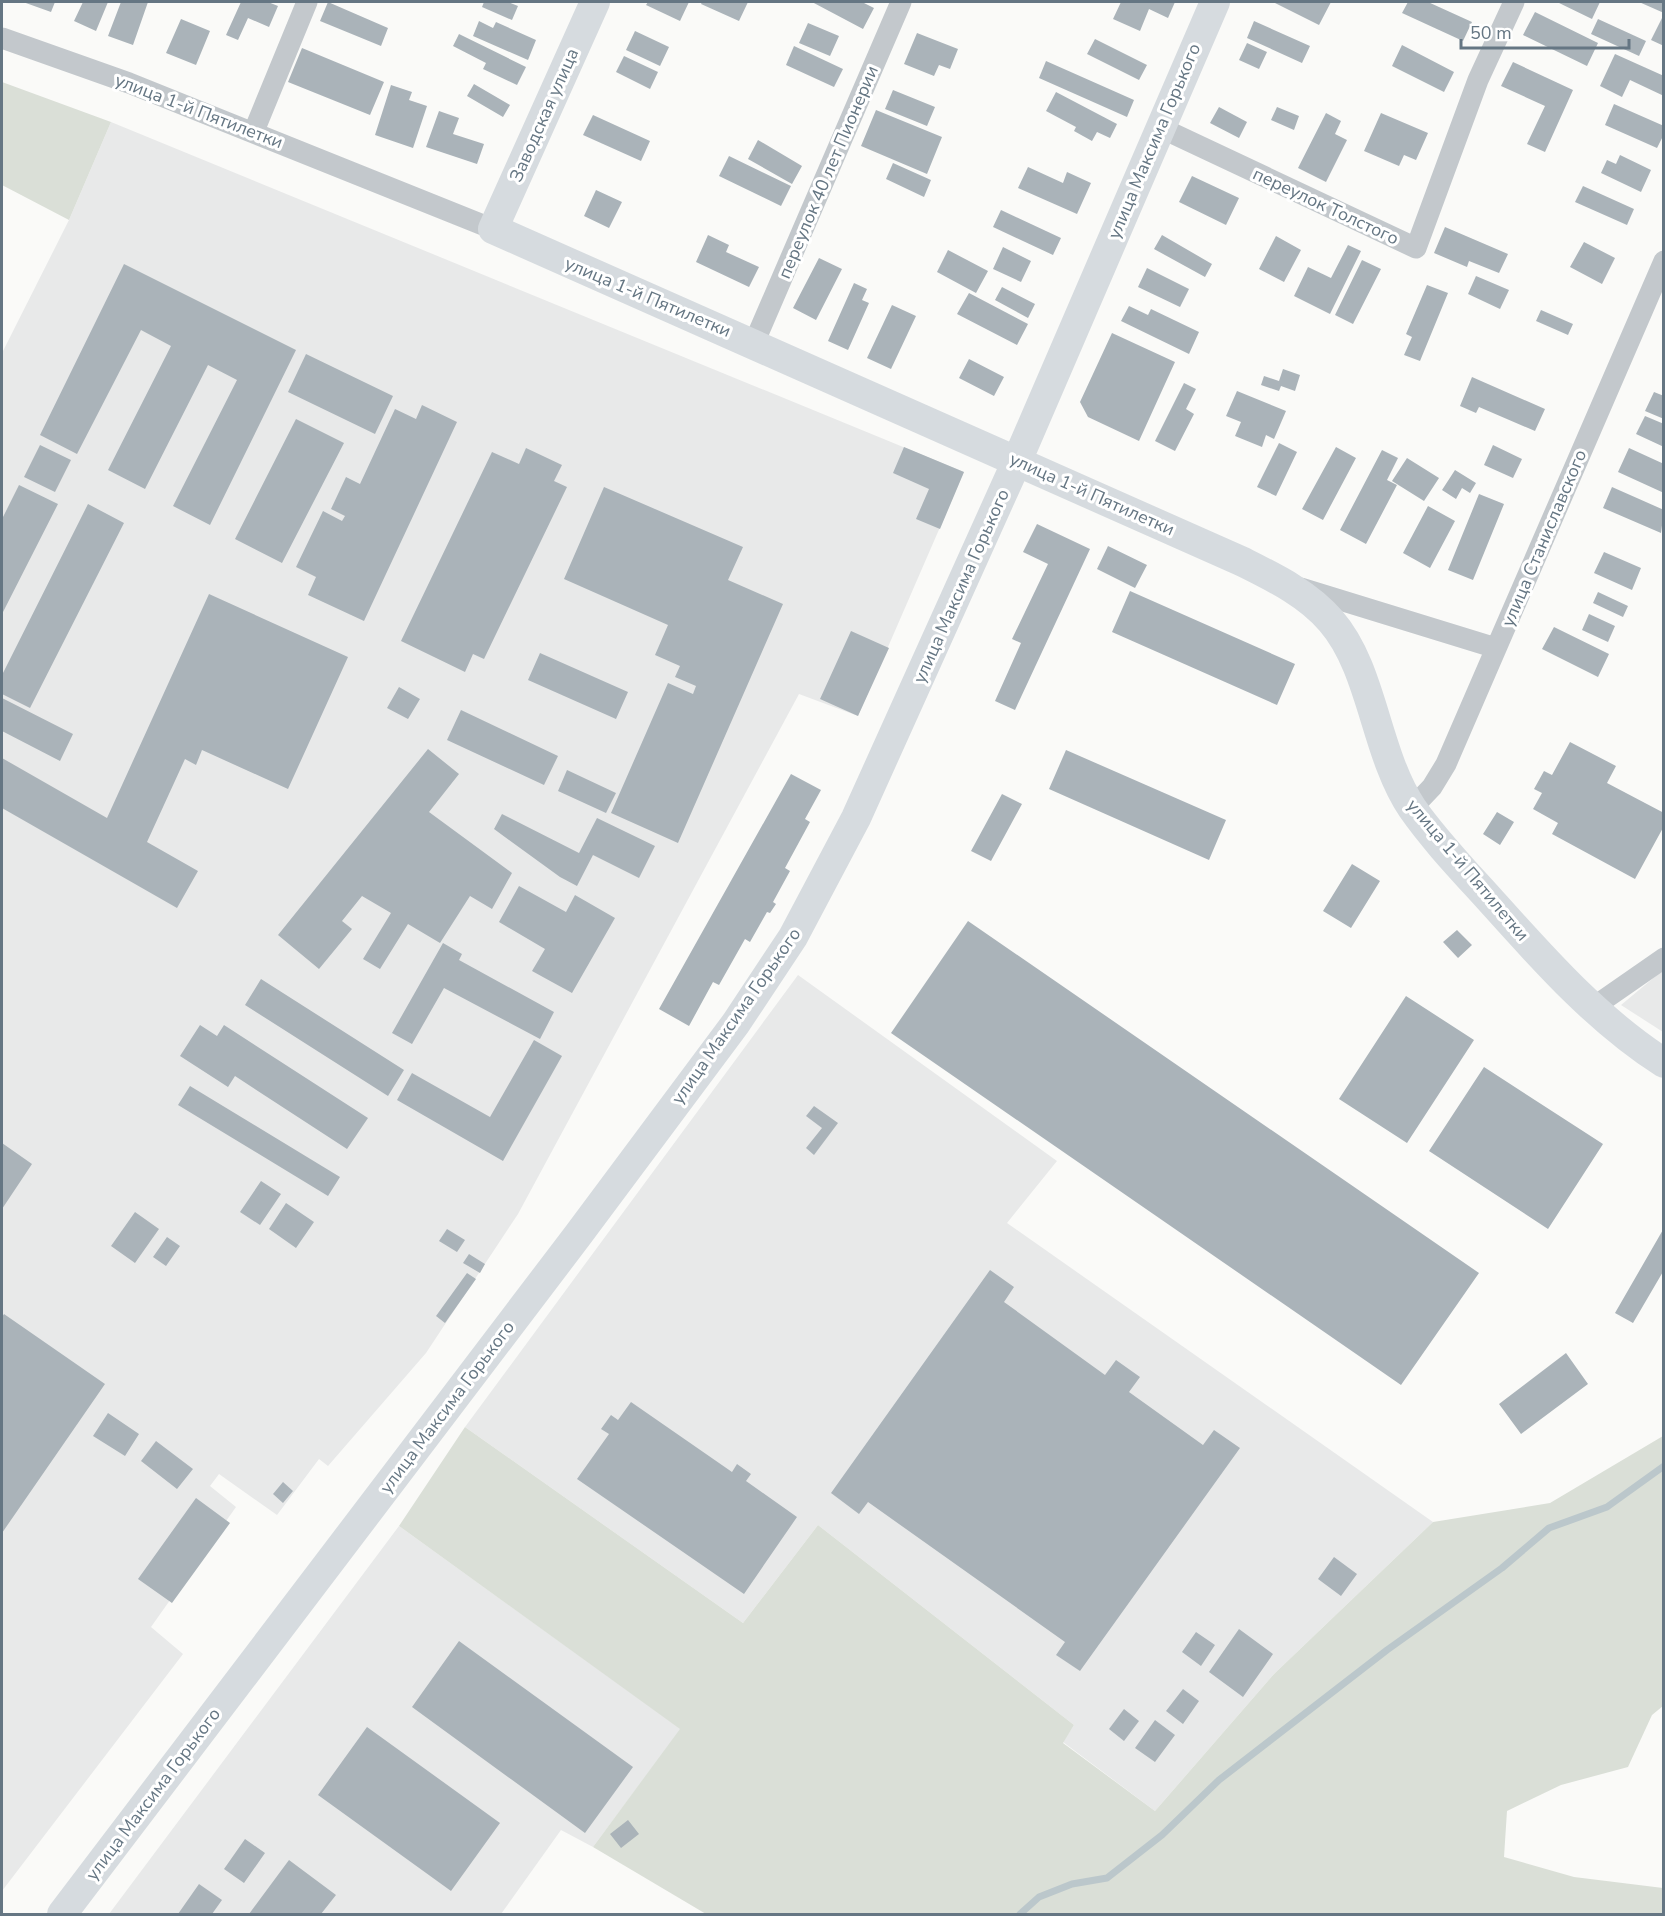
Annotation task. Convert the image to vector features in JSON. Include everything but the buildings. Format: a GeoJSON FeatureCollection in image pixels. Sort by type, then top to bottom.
{"type":"FeatureCollection","features":[{"type":"Feature","properties":{"kind":"main road","name":"Заводская улица"},"geometry":{"type":"LineString","coordinates":[[493,229],[595,2]]}},
{"type":"Feature","properties":{"kind":"main road","name":"улица Максима Горького"},"geometry":{"type":"LineString","coordinates":[[62,1914],[572,1243],[763,984],[804,918],[856,818],[1017,461],[1215,2]]}},
{"type":"Feature","properties":{"kind":"main road","name":"улица 1-й Пятилетки"},"geometry":{"type":"LineString","coordinates":[[493,229],[1241,561],[1284,583],[1310,601],[1331,621],[1343,638],[1358,671],[1398,784],[1412,808],[1481,890],[1592,1008],[1624,1036],[1664,1063]]}},
{"type":"Feature","properties":{"kind":"street"},"geometry":{"type":"LineString","coordinates":[[254,131],[307,2]]}},
{"type":"Feature","properties":{"kind":"street","name":"переулок 40 лет Пионерии"},"geometry":{"type":"LineString","coordinates":[[754,343],[901,2]]}},
{"type":"Feature","properties":{"kind":"street","name":"переулок Толстого"},"geometry":{"type":"LineString","coordinates":[[1160,127],[1416,248],[1478,80],[1514,2]]}},
{"type":"Feature","properties":{"kind":"street","name":"улица 1-й Пятилетки"},"geometry":{"type":"LineString","coordinates":[[2,38],[254,131],[493,229]]}},
{"type":"Feature","properties":{"kind":"street","name":"улица Станиславского"},"geometry":{"type":"LineString","coordinates":[[1412,808],[1432,787],[1446,764],[1664,261]]}},
{"type":"Feature","properties":{"kind":"street","name":"улица 1-й Пятилетки"},"geometry":{"type":"LineString","coordinates":[[1284,583],[1496,648]]}},
{"type":"Feature","properties":{"kind":"street"},"geometry":{"type":"LineString","coordinates":[[1592,1008],[1664,958]]}},
{"type":"Feature","properties":{"kind":"shaded area"},"geometry":{"type":"Polygon","coordinates":[[[2,82],[111,122],[69,220],[2,185],[2,82]]]}},
{"type":"Feature","properties":{"kind":"shaded area"},"geometry":{"type":"Polygon","coordinates":[[[111,122],[964,472],[858,716],[799,694],[518,1214],[426,1353],[328,1466],[319,1459],[277,1515],[219,1474],[210,1486],[236,1507],[151,1627],[183,1654],[2,1891],[2,353],[69,220],[111,122]]]}},
{"type":"Feature","properties":{"kind":"shaded area"},"geometry":{"type":"Polygon","coordinates":[[[1663,970],[1663,1032],[1621,1005],[1663,970]]]}},
{"type":"Feature","properties":{"kind":"shaded area"},"geometry":{"type":"Polygon","coordinates":[[[798,975],[1057,1161],[1007,1223],[1433,1522],[1274,1674],[1155,1811],[1063,1742],[1074,1725],[818,1525],[743,1623],[465,1427],[798,975]]]}},
{"type":"Feature","properties":{"kind":"shaded area"},"geometry":{"type":"Polygon","coordinates":[[[465,1427],[743,1623],[818,1525],[1074,1725],[1063,1743],[1155,1811],[1274,1674],[1433,1522],[1550,1503],[1663,1436],[1663,1706],[1652,1715],[1628,1767],[1561,1785],[1507,1811],[1504,1857],[1574,1877],[1663,1888],[1663,1914],[706,1914],[593,1847],[680,1729],[399,1526],[465,1427]]]}},
{"type":"Feature","properties":{"kind":"shaded area"},"geometry":{"type":"Polygon","coordinates":[[[399,1526],[681,1729],[593,1847],[561,1830],[501,1914],[109,1914],[399,1526]]]}},
{"type":"Feature","properties":{"kind":"waterway"},"geometry":{"type":"LineString","coordinates":[[1020,1914],[1039,1897],[1072,1884],[1107,1878],[1162,1835],[1219,1780],[1387,1650],[1502,1568],[1549,1528],[1607,1507],[1664,1466]]}}]}
